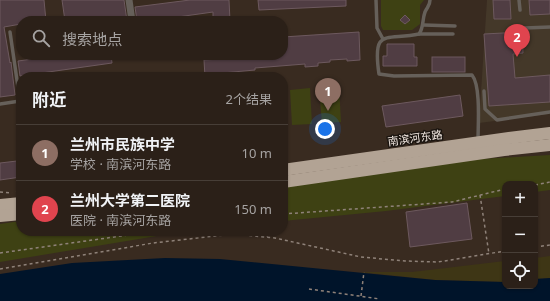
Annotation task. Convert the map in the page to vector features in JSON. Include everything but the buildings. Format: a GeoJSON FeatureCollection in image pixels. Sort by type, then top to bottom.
{"type":"FeatureCollection","features":[{"type":"Feature","properties":{"kind":"highway","name":"南滨河东路"},"geometry":{"type":"LineString","coordinates":[[288,169],[550,133]]}},
{"type":"Feature","properties":{"kind":"highway"},"geometry":{"type":"LineString","coordinates":[[288,181],[504,150],[550,145]]}},
{"type":"Feature","properties":{"kind":"highway"},"geometry":{"type":"LineString","coordinates":[[0,205],[16,203]]}},
{"type":"Feature","properties":{"kind":"highway"},"geometry":{"type":"LineString","coordinates":[[0,216],[16,214]]}},
{"type":"Feature","properties":{"kind":"street"},"geometry":{"type":"LineString","coordinates":[[129,0],[131,16]]}},
{"type":"Feature","properties":{"kind":"lane"},"geometry":{"type":"LineString","coordinates":[[376,0],[377,28],[383,39]]}},
{"type":"Feature","properties":{"kind":"lane"},"geometry":{"type":"LineString","coordinates":[[419,34],[424,25],[424,17],[430,5],[430,0]]}},
{"type":"Feature","properties":{"kind":"lane"},"geometry":{"type":"LineString","coordinates":[[519,0],[520,10]]}},
{"type":"Feature","properties":{"kind":"lane"},"geometry":{"type":"LineString","coordinates":[[424,25],[455,26]]}},
{"type":"Feature","properties":{"kind":"lane"},"geometry":{"type":"LineString","coordinates":[[525,28],[550,27]]}},
{"type":"Feature","properties":{"kind":"lane"},"geometry":{"type":"LineString","coordinates":[[10,32],[16,73]]}},
{"type":"Feature","properties":{"kind":"lane"},"geometry":{"type":"LineString","coordinates":[[453,34],[419,34],[386,37],[378,45],[377,58],[379,74],[394,76],[472,75],[477,92],[478,142]]}},
{"type":"Feature","properties":{"kind":"lane"},"geometry":{"type":"LineString","coordinates":[[484,91],[485,109],[497,120],[550,112]]}},
{"type":"Feature","properties":{"kind":"lane"},"geometry":{"type":"LineString","coordinates":[[0,104],[16,102]]}},
{"type":"Feature","properties":{"kind":"path"},"geometry":{"type":"LineString","coordinates":[[538,184],[550,182]]}},
{"type":"Feature","properties":{"kind":"path"},"geometry":{"type":"LineString","coordinates":[[288,214],[452,202],[502,190]]}},
{"type":"Feature","properties":{"kind":"path"},"geometry":{"type":"LineString","coordinates":[[0,192],[16,192]]}},
{"type":"Feature","properties":{"kind":"path"},"geometry":{"type":"LineString","coordinates":[[480,195],[489,254]]}},
{"type":"Feature","properties":{"kind":"path"},"geometry":{"type":"LineString","coordinates":[[0,253],[121,236]]}},
{"type":"Feature","properties":{"kind":"path"},"geometry":{"type":"LineString","coordinates":[[0,269],[153,243],[215,236]]}},
{"type":"Feature","properties":{"kind":"path"},"geometry":{"type":"LineString","coordinates":[[254,236],[275,238]]}},
{"type":"Feature","properties":{"kind":"path"},"geometry":{"type":"LineString","coordinates":[[269,236],[361,257],[404,261],[438,262],[502,252]]}},
{"type":"Feature","properties":{"kind":"path"},"geometry":{"type":"LineString","coordinates":[[538,246],[550,244]]}},
{"type":"Feature","properties":{"kind":"path"},"geometry":{"type":"LineString","coordinates":[[361,296],[364,272]]}},
{"type":"Feature","properties":{"kind":"path"},"geometry":{"type":"LineString","coordinates":[[309,289],[380,299]]}},
{"type":"Feature","properties":{"kind":"shaded area"},"geometry":{"type":"Polygon","coordinates":[[[487,0],[550,0],[550,114],[479,123],[487,0]]]}},
{"type":"Feature","properties":{"kind":"green space"},"geometry":{"type":"Polygon","coordinates":[[[381,0],[424,0],[420,5],[420,24],[412,30],[383,30],[381,26],[381,0]]]}},
{"type":"Feature","properties":{"kind":"green space"},"geometry":{"type":"Polygon","coordinates":[[[339,86],[341,122],[322,123],[319,88],[339,86]]]}},
{"type":"Feature","properties":{"kind":"green space"},"geometry":{"type":"Polygon","coordinates":[[[310,88],[312,124],[292,125],[290,90],[310,88]]]}},
{"type":"Feature","properties":{"kind":"green space"},"geometry":{"type":"Polygon","coordinates":[[[550,155],[550,190],[538,192],[538,181],[502,181],[502,196],[386,211],[288,221],[288,185],[464,160],[550,155]]]}},
{"type":"Feature","properties":{"kind":"green space"},"geometry":{"type":"Polygon","coordinates":[[[16,222],[16,236],[157,236],[0,262],[0,224],[16,222]]]}},
{"type":"Feature","properties":{"kind":"sand"},"geometry":{"type":"Polygon","coordinates":[[[550,256],[550,278],[538,279],[538,258],[550,256]]]}},
{"type":"Feature","properties":{"kind":"sand"},"geometry":{"type":"Polygon","coordinates":[[[502,261],[502,282],[435,280],[360,272],[412,272],[502,261]]]}},
{"type":"Feature","properties":{"kind":"water"},"geometry":{"type":"Polygon","coordinates":[[[165,258],[220,259],[435,280],[502,282],[502,289],[538,289],[538,279],[550,278],[550,301],[0,301],[0,274],[72,263],[165,258]]]}},
{"type":"Feature","properties":{"kind":"place","name":"兰州大学第二医院"},"geometry":{"type":"Point","coordinates":[517,57]}},
{"type":"Feature","properties":{"kind":"place","name":"兰州市民族中学"},"geometry":{"type":"Point","coordinates":[328,111]}}]}
